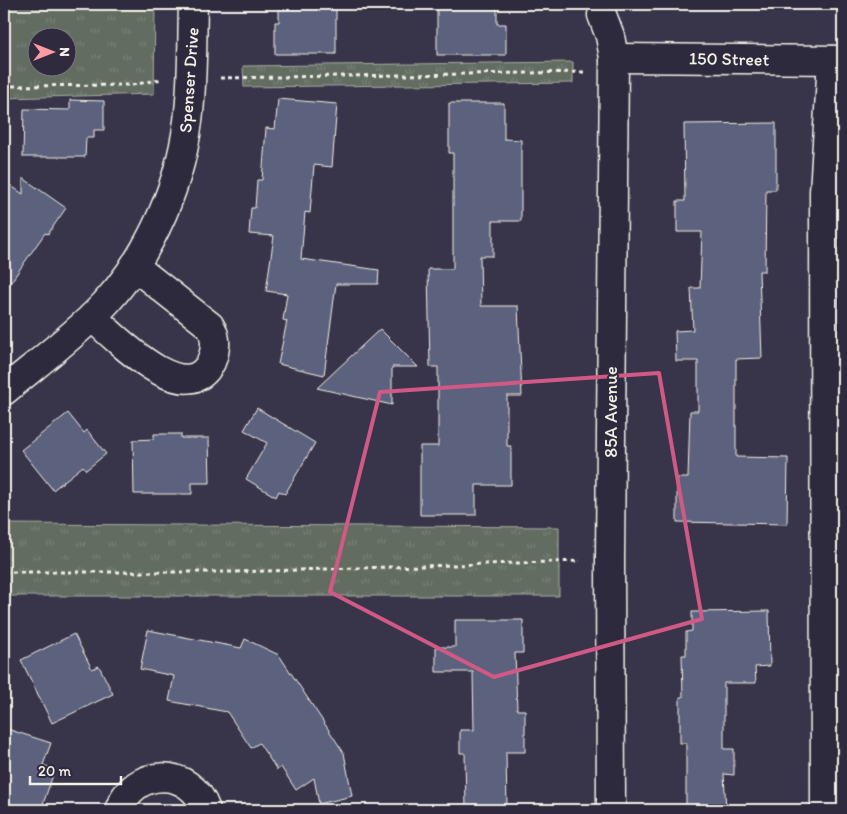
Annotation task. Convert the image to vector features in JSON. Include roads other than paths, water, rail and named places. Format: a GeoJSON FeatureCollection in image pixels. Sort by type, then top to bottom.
{"type":"FeatureCollection","features":[{"type":"Feature","properties":{"kind":"street","name":"Spenser Drive"},"geometry":{"type":"LineString","coordinates":[[4,391],[92,317],[134,266],[160,220],[183,151],[188,123],[192,79],[193,4]]}},
{"type":"Feature","properties":{"kind":"street","name":"85A Avenue"},"geometry":{"type":"LineString","coordinates":[[602,15],[610,36],[614,58],[611,810]]}},
{"type":"Feature","properties":{"kind":"street","name":"150 Street"},"geometry":{"type":"LineString","coordinates":[[614,58],[838,60]]}},
{"type":"Feature","properties":{"kind":"street"},"geometry":{"type":"LineString","coordinates":[[825,810],[824,192],[838,60]]}},
{"type":"Feature","properties":{"kind":"street"},"geometry":{"type":"LineString","coordinates":[[92,317],[151,366],[172,377],[194,378],[210,364],[215,345],[214,332],[210,326],[134,266]]}},
{"type":"Feature","properties":{"kind":"street"},"geometry":{"type":"LineString","coordinates":[[119,810],[127,792],[135,786],[146,780],[166,778],[189,785],[202,800],[206,810]]}}]}
